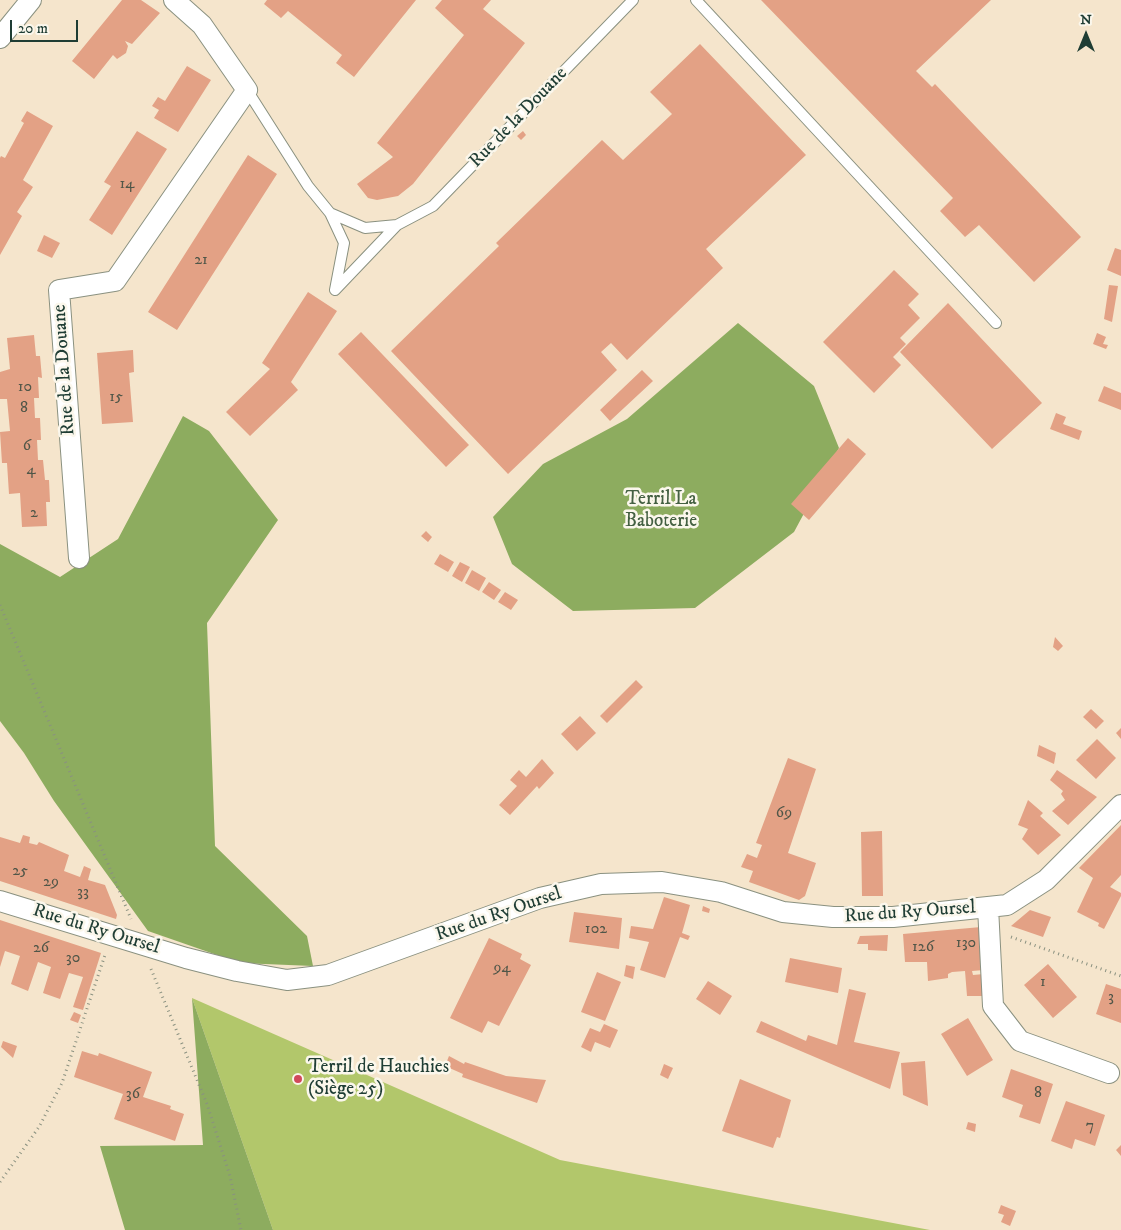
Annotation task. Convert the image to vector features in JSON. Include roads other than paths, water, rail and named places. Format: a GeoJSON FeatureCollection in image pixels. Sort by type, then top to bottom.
{"type":"FeatureCollection","features":[{"type":"Feature","properties":{"kind":"street"},"geometry":{"type":"LineString","coordinates":[[0,38],[31,0]]}},
{"type":"Feature","properties":{"kind":"street","name":"Rue de la Douane"},"geometry":{"type":"LineString","coordinates":[[79,558],[59,290],[115,281],[247,90],[202,25],[174,0]]}},
{"type":"Feature","properties":{"kind":"street","name":"Rue du Ry Oursel"},"geometry":{"type":"LineString","coordinates":[[0,901],[237,972],[287,980],[328,975],[540,898],[601,884],[662,882],[721,892],[783,912],[833,918],[893,918],[1007,905],[1046,880],[1121,805]]}},
{"type":"Feature","properties":{"kind":"street"},"geometry":{"type":"LineString","coordinates":[[988,907],[993,1006],[1020,1041],[1109,1074]]}},
{"type":"Feature","properties":{"kind":"lane","name":"Rue de la Douane"},"geometry":{"type":"LineString","coordinates":[[247,90],[308,186],[330,213],[344,244],[335,290],[397,225],[432,206],[633,0]]}},
{"type":"Feature","properties":{"kind":"lane"},"geometry":{"type":"LineString","coordinates":[[696,0],[996,323]]}},
{"type":"Feature","properties":{"kind":"lane","name":"Rue de la Douane"},"geometry":{"type":"LineString","coordinates":[[330,213],[365,228],[397,225]]}},
{"type":"Feature","properties":{"kind":"place","name":"Terril de Hauchies (Siège 25)"},"geometry":{"type":"Point","coordinates":[298,1079]}},
{"type":"Feature","properties":{"kind":"park label","name":"Terril La Baboterie"},"geometry":{"type":"Point","coordinates":[661,511]}}]}
